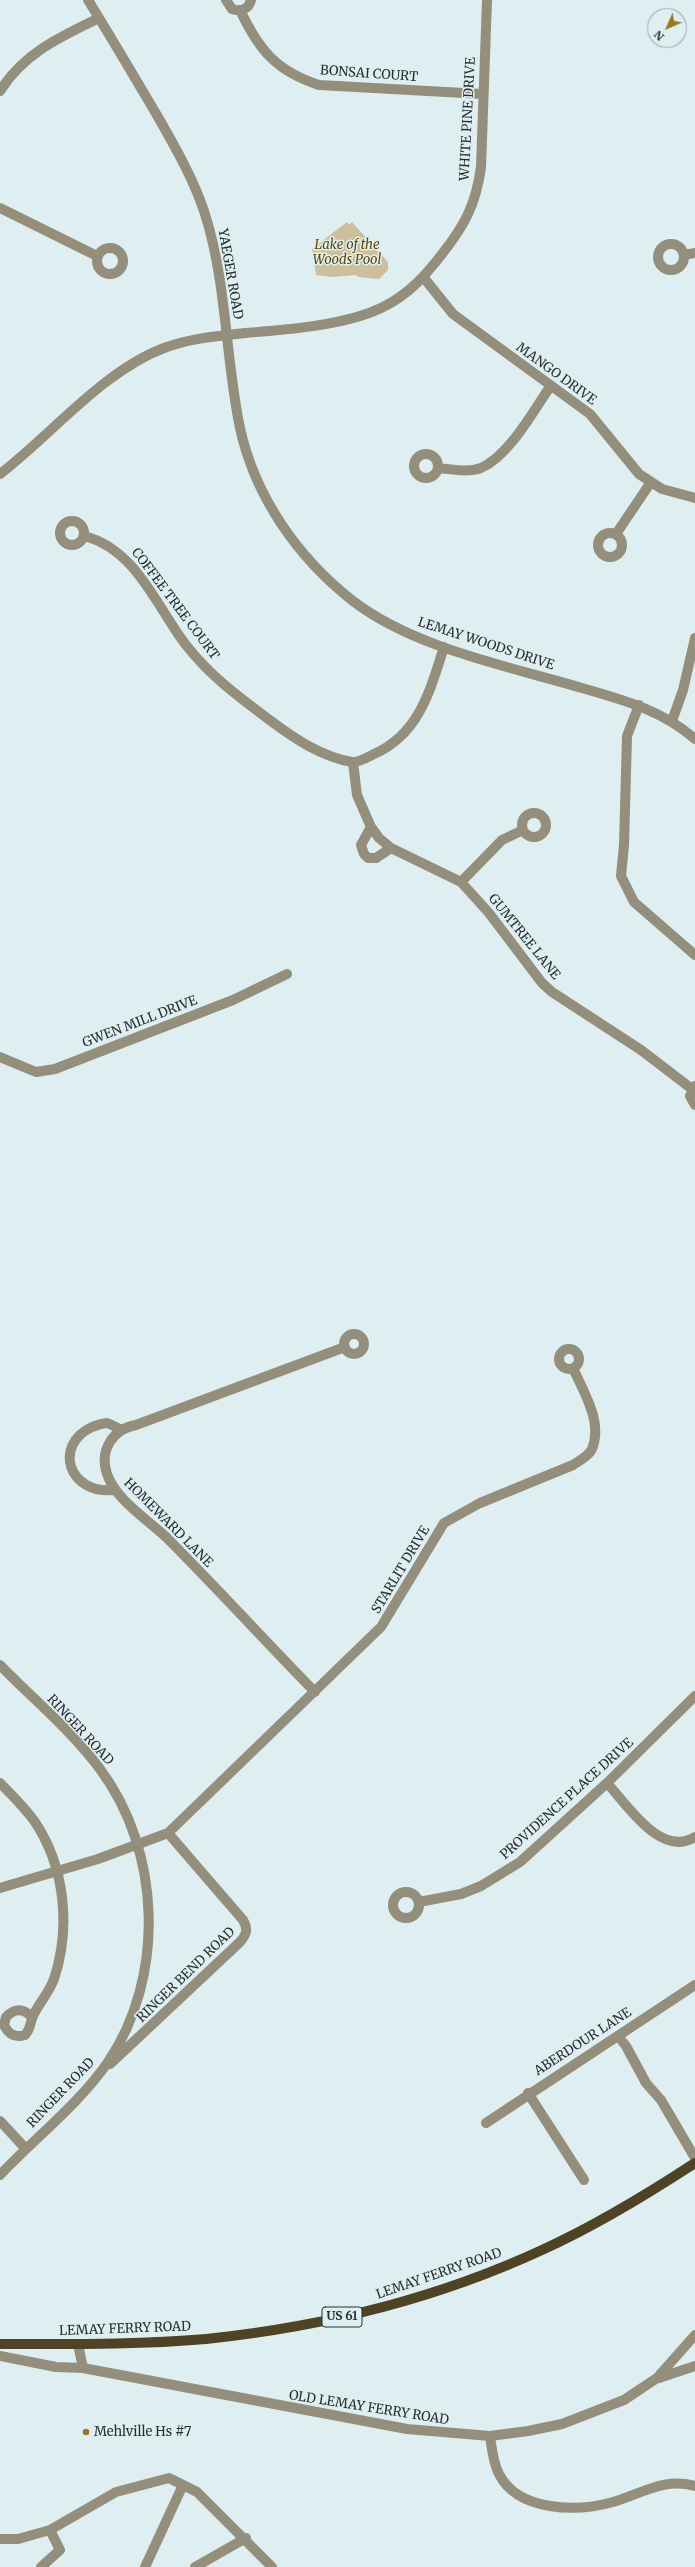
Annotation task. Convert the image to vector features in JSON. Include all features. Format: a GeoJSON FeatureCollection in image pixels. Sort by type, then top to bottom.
{"type":"FeatureCollection","features":[{"type":"Feature","properties":{"kind":"main road","name":"LEMAY FERRY ROAD"},"geometry":{"type":"LineString","coordinates":[[0,2344],[159,2342],[258,2332],[333,2319],[419,2297],[478,2276],[549,2247],[624,2207],[695,2163]]}},
{"type":"Feature","properties":{"kind":"street","name":"YAEGER ROAD"},"geometry":{"type":"LineString","coordinates":[[0,474],[95,393],[136,362],[164,348],[183,342],[227,335],[214,249],[197,192],[169,137],[88,0]]}},
{"type":"Feature","properties":{"kind":"street","name":"BONSAI COURT"},"geometry":{"type":"LineString","coordinates":[[226,0],[232,9],[240,10],[252,36],[265,53],[283,69],[301,79],[319,85],[482,94]]}},
{"type":"Feature","properties":{"kind":"street"},"geometry":{"type":"LineString","coordinates":[[240,10],[248,7],[251,0]]}},
{"type":"Feature","properties":{"kind":"street","name":"WHITE PINE DRIVE"},"geometry":{"type":"LineString","coordinates":[[227,335],[309,326],[351,318],[383,308],[424,278],[459,232],[478,192],[481,167],[482,94],[487,0]]}},
{"type":"Feature","properties":{"kind":"street"},"geometry":{"type":"LineString","coordinates":[[0,91],[27,58],[53,40],[99,18]]}},
{"type":"Feature","properties":{"kind":"street"},"geometry":{"type":"LineString","coordinates":[[0,208],[97,256]]}},
{"type":"Feature","properties":{"kind":"street"},"geometry":{"type":"LineString","coordinates":[[684,255],[695,253]]}},
{"type":"Feature","properties":{"kind":"street","name":"MANGO DRIVE"},"geometry":{"type":"LineString","coordinates":[[424,278],[453,314],[590,414],[639,474],[662,489],[695,498]]}},
{"type":"Feature","properties":{"kind":"street","name":"LEMAY WOODS DRIVE"},"geometry":{"type":"LineString","coordinates":[[227,335],[237,409],[247,452],[261,487],[281,524],[317,568],[355,602],[398,629],[444,647],[639,705],[672,721],[695,739]]}},
{"type":"Feature","properties":{"kind":"street"},"geometry":{"type":"LineString","coordinates":[[438,468],[468,471],[481,468],[494,459],[516,437],[550,386]]}},
{"type":"Feature","properties":{"kind":"street"},"geometry":{"type":"LineString","coordinates":[[616,534],[651,482]]}},
{"type":"Feature","properties":{"kind":"street","name":"COFFEE TREE COURT"},"geometry":{"type":"LineString","coordinates":[[84,536],[101,540],[121,553],[186,645],[218,682],[303,742],[329,756],[354,762]]}},
{"type":"Feature","properties":{"kind":"street"},"geometry":{"type":"LineString","coordinates":[[672,721],[682,696],[695,638]]}},
{"type":"Feature","properties":{"kind":"street"},"geometry":{"type":"LineString","coordinates":[[354,762],[393,745],[403,736],[413,723],[430,690],[444,647]]}},
{"type":"Feature","properties":{"kind":"street"},"geometry":{"type":"LineString","coordinates":[[639,705],[627,736],[624,846],[621,876],[634,902],[695,955]]}},
{"type":"Feature","properties":{"kind":"street","name":"GUMTREE LANE"},"geometry":{"type":"LineString","coordinates":[[354,762],[357,795],[371,827],[391,848],[461,882],[490,914],[542,983],[552,992],[641,1050],[694,1087],[690,1096],[695,1105]]}},
{"type":"Feature","properties":{"kind":"street"},"geometry":{"type":"LineString","coordinates":[[371,827],[361,845],[364,854],[368,858],[376,858],[391,848]]}},
{"type":"Feature","properties":{"kind":"street"},"geometry":{"type":"LineString","coordinates":[[461,882],[502,840],[523,830]]}},
{"type":"Feature","properties":{"kind":"street","name":"GWEN MILL DRIVE"},"geometry":{"type":"LineString","coordinates":[[0,1057],[36,1072],[55,1069],[233,1000],[287,974]]}},
{"type":"Feature","properties":{"kind":"street","name":"HOMEWARD LANE"},"geometry":{"type":"LineString","coordinates":[[315,1692],[166,1538],[115,1490],[107,1473],[105,1452],[108,1443],[121,1430],[345,1347]]}},
{"type":"Feature","properties":{"kind":"street","name":"STARLIT DRIVE"},"geometry":{"type":"LineString","coordinates":[[0,1888],[138,1845],[168,1833],[382,1627],[444,1523],[480,1503],[573,1465],[592,1450],[596,1432],[595,1418],[572,1368]]}},
{"type":"Feature","properties":{"kind":"street"},"geometry":{"type":"LineString","coordinates":[[115,1490],[102,1491],[80,1483],[73,1473],[71,1449],[75,1440],[85,1430],[107,1423],[121,1430]]}},
{"type":"Feature","properties":{"kind":"street","name":"RINGER ROAD"},"geometry":{"type":"LineString","coordinates":[[0,1665],[100,1768],[120,1801],[138,1845],[148,1896],[148,1932],[144,1967],[129,2018],[117,2046],[100,2072],[0,2175]]}},
{"type":"Feature","properties":{"kind":"street","name":"PROVIDENCE PLACE DRIVE"},"geometry":{"type":"LineString","coordinates":[[419,1902],[461,1894],[500,1877],[520,1862],[607,1783],[695,1696]]}},
{"type":"Feature","properties":{"kind":"street"},"geometry":{"type":"LineString","coordinates":[[0,1783],[34,1821],[58,1871],[64,1912],[63,1941],[54,1980],[42,2005],[32,2017]]}},
{"type":"Feature","properties":{"kind":"street"},"geometry":{"type":"LineString","coordinates":[[607,1783],[656,1836],[676,1843],[688,1842],[695,1837]]}},
{"type":"Feature","properties":{"kind":"street","name":"RINGER BEND ROAD"},"geometry":{"type":"LineString","coordinates":[[100,2072],[130,2048],[240,1942],[250,1930],[168,1833]]}},
{"type":"Feature","properties":{"kind":"street","name":"ABERDOUR LANE"},"geometry":{"type":"LineString","coordinates":[[486,2123],[528,2093],[618,2036],[695,1984]]}},
{"type":"Feature","properties":{"kind":"street"},"geometry":{"type":"LineString","coordinates":[[618,2036],[626,2046],[646,2084],[661,2100],[672,2117],[695,2158]]}},
{"type":"Feature","properties":{"kind":"street"},"geometry":{"type":"LineString","coordinates":[[528,2093],[584,2180]]}},
{"type":"Feature","properties":{"kind":"street"},"geometry":{"type":"LineString","coordinates":[[0,2121],[25,2148]]}},
{"type":"Feature","properties":{"kind":"street","name":"OLD LEMAY FERRY ROAD"},"geometry":{"type":"LineString","coordinates":[[0,2356],[56,2367],[83,2368],[407,2429],[490,2436],[540,2429],[597,2412],[624,2400],[657,2378],[695,2335]]}},
{"type":"Feature","properties":{"kind":"street"},"geometry":{"type":"LineString","coordinates":[[78,2344],[83,2368]]}},
{"type":"Feature","properties":{"kind":"street"},"geometry":{"type":"LineString","coordinates":[[657,2378],[695,2366]]}},
{"type":"Feature","properties":{"kind":"street"},"geometry":{"type":"LineString","coordinates":[[490,2436],[493,2455],[499,2475],[518,2494],[542,2505],[576,2507],[595,2505],[613,2502],[659,2485],[685,2483],[695,2486]]}},
{"type":"Feature","properties":{"kind":"street"},"geometry":{"type":"LineString","coordinates":[[0,2539],[18,2539],[50,2530],[116,2492],[169,2478],[197,2492],[246,2538],[272,2567]]}},
{"type":"Feature","properties":{"kind":"street"},"geometry":{"type":"LineString","coordinates":[[145,2567],[183,2485]]}},
{"type":"Feature","properties":{"kind":"street"},"geometry":{"type":"LineString","coordinates":[[40,2567],[60,2550],[50,2530]]}},
{"type":"Feature","properties":{"kind":"street"},"geometry":{"type":"LineString","coordinates":[[195,2567],[246,2538]]}},
{"type":"Feature","properties":{"kind":"green space","name":"Lake of the Woods Pool"},"geometry":{"type":"Polygon","coordinates":[[[347,222],[349,225],[352,222],[388,262],[388,270],[379,279],[358,277],[356,275],[332,277],[316,275],[312,249],[347,222]]]}},
{"type":"Feature","properties":{"kind":"place","name":"Mehlville Hs #7"},"geometry":{"type":"Point","coordinates":[86,2432]}}]}
